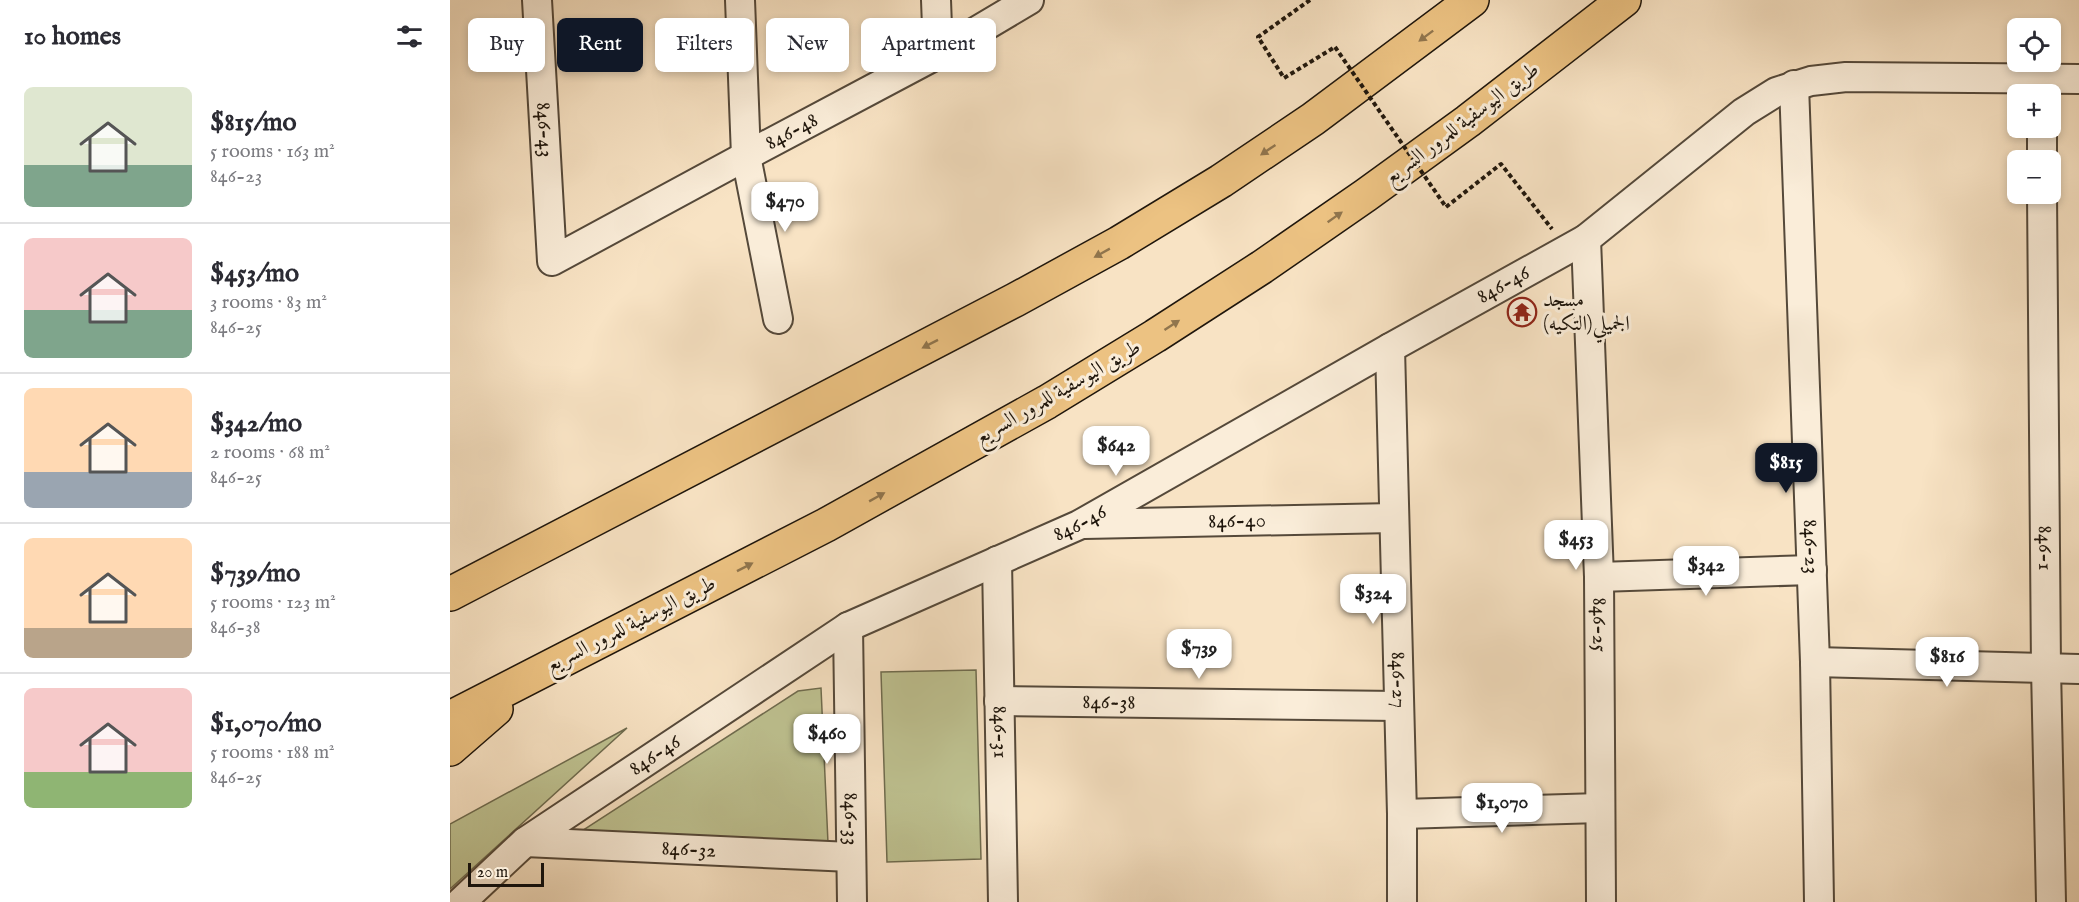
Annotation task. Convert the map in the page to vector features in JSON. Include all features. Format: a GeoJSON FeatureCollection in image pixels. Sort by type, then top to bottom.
{"type":"FeatureCollection","features":[{"type":"Feature","properties":{"kind":"highway"},"geometry":{"type":"LineString","coordinates":[[450,594],[1015,300],[1119,243],[1221,181],[1313,119],[1472,0]]}},
{"type":"Feature","properties":{"kind":"highway","name":"طريق اليوسفية للمرور السريع"},"geometry":{"type":"LineString","coordinates":[[450,718],[826,525],[1047,402],[1155,336],[1262,267],[1366,195],[1468,121],[1624,0]]}},
{"type":"Feature","properties":{"kind":"highway"},"geometry":{"type":"LineString","coordinates":[[1569,43],[1647,0]]}},
{"type":"Feature","properties":{"kind":"highway"},"geometry":{"type":"LineString","coordinates":[[450,749],[536,674]]}},
{"type":"Feature","properties":{"kind":"street","name":"846-43"},"geometry":{"type":"LineString","coordinates":[[537,0],[552,261]]}},
{"type":"Feature","properties":{"kind":"street"},"geometry":{"type":"LineString","coordinates":[[740,0],[746,156],[778,319]]}},
{"type":"Feature","properties":{"kind":"street"},"geometry":{"type":"LineString","coordinates":[[936,0],[937,18]]}},
{"type":"Feature","properties":{"kind":"street","name":"846-48"},"geometry":{"type":"LineString","coordinates":[[996,20],[1029,0]]}},
{"type":"Feature","properties":{"kind":"street","name":"846-48"},"geometry":{"type":"LineString","coordinates":[[552,261],[904,72]]}},
{"type":"Feature","properties":{"kind":"street","name":"846-46"},"geometry":{"type":"LineString","coordinates":[[461,902],[525,842],[848,627],[1080,525],[1576,244],[1744,112],[1776,92],[1794,85],[1846,78],[2007,85]]}},
{"type":"Feature","properties":{"kind":"street","name":"846-46"},"geometry":{"type":"LineString","coordinates":[[2055,84],[2079,79]]}},
{"type":"Feature","properties":{"kind":"street","name":"846-23"},"geometry":{"type":"LineString","coordinates":[[1794,85],[1815,662],[1819,902]]}},
{"type":"Feature","properties":{"kind":"street","name":"846-1"},"geometry":{"type":"LineString","coordinates":[[2042,204],[2046,668],[2051,902]]}},
{"type":"Feature","properties":{"kind":"street","name":"846-25"},"geometry":{"type":"LineString","coordinates":[[1576,244],[1599,577],[1601,902]]}},
{"type":"Feature","properties":{"kind":"street","name":"846-27"},"geometry":{"type":"LineString","coordinates":[[1390,348],[1402,814],[1402,902]]}},
{"type":"Feature","properties":{"kind":"street","name":"846-40"},"geometry":{"type":"LineString","coordinates":[[1080,525],[1394,518]]}},
{"type":"Feature","properties":{"kind":"street","name":"846-31"},"geometry":{"type":"LineString","coordinates":[[997,561],[1003,902]]}},
{"type":"Feature","properties":{"kind":"street"},"geometry":{"type":"LineString","coordinates":[[1599,577],[1812,570]]}},
{"type":"Feature","properties":{"kind":"street","name":"846-33"},"geometry":{"type":"LineString","coordinates":[[848,627],[852,902]]}},
{"type":"Feature","properties":{"kind":"street"},"geometry":{"type":"LineString","coordinates":[[1815,662],[2079,669]]}},
{"type":"Feature","properties":{"kind":"street","name":"846-38"},"geometry":{"type":"LineString","coordinates":[[999,701],[1398,706]]}},
{"type":"Feature","properties":{"kind":"street"},"geometry":{"type":"LineString","coordinates":[[1402,814],[1600,808]]}},
{"type":"Feature","properties":{"kind":"street","name":"846-32"},"geometry":{"type":"LineString","coordinates":[[525,842],[851,857]]}},
{"type":"Feature","properties":{"kind":"path"},"geometry":{"type":"LineString","coordinates":[[1310,0],[1258,37],[1284,78],[1335,47],[1446,207],[1501,164],[1576,244]]}},
{"type":"Feature","properties":{"kind":"green space"},"geometry":{"type":"Polygon","coordinates":[[[976,670],[981,859],[887,862],[881,672],[976,670]]]}},
{"type":"Feature","properties":{"kind":"green space"},"geometry":{"type":"Polygon","coordinates":[[[821,688],[828,843],[577,834],[798,691],[821,688]]]}},
{"type":"Feature","properties":{"kind":"green space"},"geometry":{"type":"Polygon","coordinates":[[[627,728],[450,889],[450,824],[627,728]]]}},
{"type":"Feature","properties":{"kind":"place","name":"مسجد الجميلي(التكيه)"},"geometry":{"type":"Point","coordinates":[1522,312]}}]}
